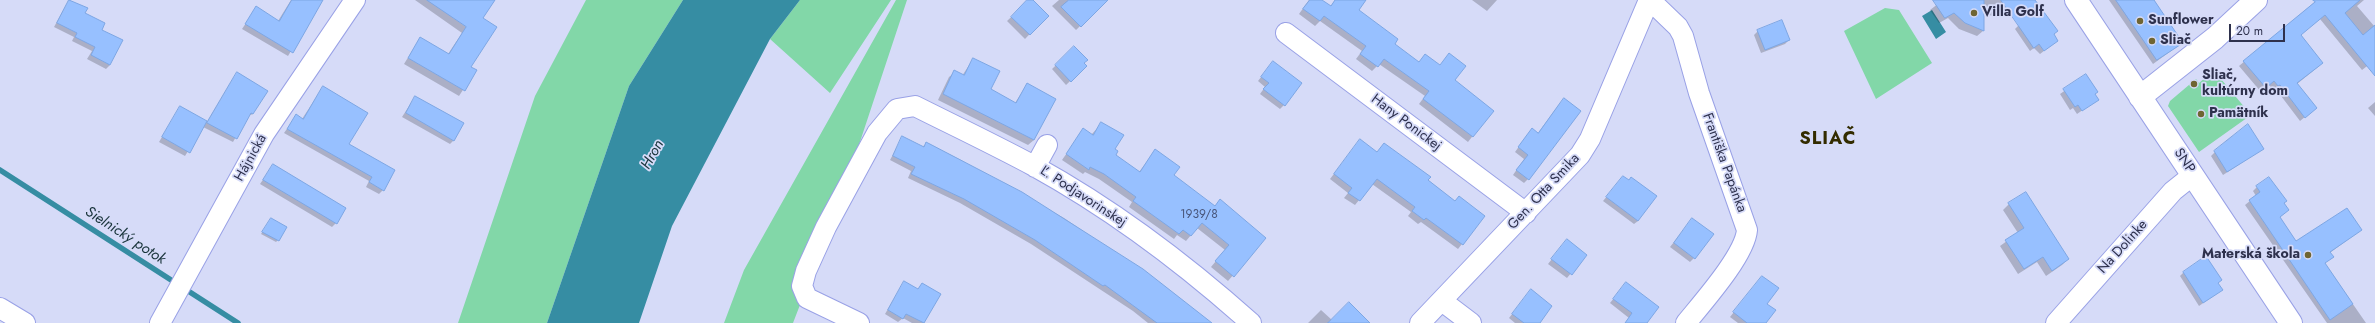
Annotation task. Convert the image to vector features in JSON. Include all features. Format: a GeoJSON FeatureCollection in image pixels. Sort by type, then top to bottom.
{"type":"FeatureCollection","features":[{"type":"Feature","properties":{"kind":"street","name":"Hájnická"},"geometry":{"type":"LineString","coordinates":[[160,323],[264,134],[355,0]]}},
{"type":"Feature","properties":{"kind":"street","name":"Gen. Otta Smika"},"geometry":{"type":"LineString","coordinates":[[1420,323],[1566,172],[1590,139],[1649,0]]}},
{"type":"Feature","properties":{"kind":"street","name":"Františka Papánka"},"geometry":{"type":"LineString","coordinates":[[1649,0],[1678,27],[1683,36],[1699,94],[1747,230],[1746,237],[1738,254],[1686,323]]}},
{"type":"Feature","properties":{"kind":"street","name":"SNP"},"geometry":{"type":"LineString","coordinates":[[2076,0],[2291,323]]}},
{"type":"Feature","properties":{"kind":"street"},"geometry":{"type":"LineString","coordinates":[[2140,96],[2215,38],[2256,0]]}},
{"type":"Feature","properties":{"kind":"street","name":"Hany Ponickej"},"geometry":{"type":"LineString","coordinates":[[1286,32],[1526,213]]}},
{"type":"Feature","properties":{"kind":"street","name":"Ľ. Podjavorinskej"},"geometry":{"type":"LineString","coordinates":[[859,323],[807,298],[802,286],[806,271],[826,227],[877,134],[897,109],[915,106],[1035,167],[1104,209],[1183,266],[1251,323]]}},
{"type":"Feature","properties":{"kind":"street"},"geometry":{"type":"LineString","coordinates":[[1035,167],[1047,145]]}},
{"type":"Feature","properties":{"kind":"street","name":"Na Dolinke"},"geometry":{"type":"LineString","coordinates":[[2056,323],[2173,191],[2193,175]]}},
{"type":"Feature","properties":{"kind":"street"},"geometry":{"type":"LineString","coordinates":[[1442,301],[1470,323]]}},
{"type":"Feature","properties":{"kind":"street"},"geometry":{"type":"LineString","coordinates":[[0,308],[25,323]]}},
{"type":"Feature","properties":{"kind":"green space"},"geometry":{"type":"Polygon","coordinates":[[[586,0],[683,0],[629,86],[547,323],[458,323],[535,96],[586,0]]]}},
{"type":"Feature","properties":{"kind":"green space"},"geometry":{"type":"Polygon","coordinates":[[[800,0],[891,0],[830,93],[770,39],[800,0]]]}},
{"type":"Feature","properties":{"kind":"green space"},"geometry":{"type":"Polygon","coordinates":[[[896,0],[907,0],[842,196],[793,323],[724,323],[744,270],[896,0]]]}},
{"type":"Feature","properties":{"kind":"green space"},"geometry":{"type":"Polygon","coordinates":[[[1885,8],[1899,10],[1932,63],[1876,99],[1844,31],[1885,8]]]}},
{"type":"Feature","properties":{"kind":"green space"},"geometry":{"type":"Polygon","coordinates":[[[2211,67],[2251,115],[2199,152],[2168,106],[2170,101],[2196,79],[2199,83],[2206,77],[2203,73],[2211,67]]]}},
{"type":"Feature","properties":{"kind":"water","name":"Hron"},"geometry":{"type":"Polygon","coordinates":[[[683,0],[800,0],[770,39],[672,226],[639,323],[547,323],[629,86],[683,0]]]}},
{"type":"Feature","properties":{"kind":"water"},"geometry":{"type":"Polygon","coordinates":[[[1932,10],[1946,32],[1936,39],[1922,16],[1932,10]]]}},
{"type":"Feature","properties":{"kind":"building"},"geometry":{"type":"Polygon","coordinates":[[[69,0],[88,8],[85,13],[105,23],[102,30],[123,40],[110,65],[91,55],[95,47],[75,37],[77,33],[57,23],[69,0]]]}},
{"type":"Feature","properties":{"kind":"building"},"geometry":{"type":"Polygon","coordinates":[[[292,0],[323,0],[293,53],[245,24],[256,6],[279,21],[292,0]]]}},
{"type":"Feature","properties":{"kind":"building"},"geometry":{"type":"Polygon","coordinates":[[[427,0],[495,0],[483,18],[497,27],[471,67],[477,70],[465,91],[408,58],[420,37],[449,54],[466,27],[427,0]]]}},
{"type":"Feature","properties":{"kind":"building"},"geometry":{"type":"Polygon","coordinates":[[[1027,0],[1033,0],[1049,16],[1030,35],[1011,17],[1027,0]]]}},
{"type":"Feature","properties":{"kind":"building"},"geometry":{"type":"Polygon","coordinates":[[[1069,0],[1108,0],[1081,27],[1061,7],[1069,0]]]}},
{"type":"Feature","properties":{"kind":"building"},"geometry":{"type":"Polygon","coordinates":[[[1310,0],[1322,0],[1331,6],[1335,0],[1366,0],[1359,10],[1398,39],[1395,44],[1419,62],[1425,54],[1440,65],[1449,53],[1466,66],[1455,80],[1494,111],[1473,137],[1423,99],[1429,91],[1384,59],[1378,67],[1360,54],[1366,46],[1324,16],[1320,21],[1303,9],[1310,0]]]}},
{"type":"Feature","properties":{"kind":"building","name":"Villa Golf"},"geometry":{"type":"Polygon","coordinates":[[[1933,0],[1984,0],[1984,31],[1965,23],[1954,13],[1945,18],[1933,0]]]}},
{"type":"Feature","properties":{"kind":"building"},"geometry":{"type":"Polygon","coordinates":[[[2001,0],[2035,0],[2058,31],[2054,34],[2058,41],[2044,51],[2039,44],[2034,48],[2001,0]]]}},
{"type":"Feature","properties":{"kind":"building"},"geometry":{"type":"Polygon","coordinates":[[[2116,0],[2154,0],[2183,43],[2157,60],[2116,0]]]}},
{"type":"Feature","properties":{"kind":"building"},"geometry":{"type":"Polygon","coordinates":[[[2313,0],[2360,0],[2345,13],[2363,35],[2375,25],[2375,76],[2325,15],[2301,35],[2323,63],[2297,83],[2317,108],[2305,118],[2280,85],[2278,86],[2274,81],[2266,88],[2243,61],[2315,2],[2313,0]]]}},
{"type":"Feature","properties":{"kind":"building"},"geometry":{"type":"Polygon","coordinates":[[[1782,20],[1790,40],[1765,50],[1757,30],[1782,20]]]}},
{"type":"Feature","properties":{"kind":"building"},"geometry":{"type":"Polygon","coordinates":[[[1074,46],[1088,60],[1084,63],[1087,66],[1071,82],[1055,65],[1074,46]]]}},
{"type":"Feature","properties":{"kind":"building"},"geometry":{"type":"Polygon","coordinates":[[[973,58],[1000,71],[991,89],[1016,103],[1027,83],[1056,99],[1034,140],[943,94],[954,70],[964,75],[973,58]]]}},
{"type":"Feature","properties":{"kind":"building"},"geometry":{"type":"Polygon","coordinates":[[[1273,61],[1302,83],[1285,106],[1263,89],[1269,83],[1261,77],[1273,61]]]}},
{"type":"Feature","properties":{"kind":"building"},"geometry":{"type":"Polygon","coordinates":[[[237,72],[268,91],[253,114],[251,113],[237,139],[207,123],[237,72]]]}},
{"type":"Feature","properties":{"kind":"building"},"geometry":{"type":"Polygon","coordinates":[[[2086,74],[2098,92],[2095,94],[2099,100],[2082,111],[2078,105],[2075,107],[2063,89],[2086,74]]]}},
{"type":"Feature","properties":{"kind":"building"},"geometry":{"type":"Polygon","coordinates":[[[323,86],[368,113],[349,144],[395,170],[384,191],[369,182],[372,177],[287,129],[296,114],[303,119],[323,86]]]}},
{"type":"Feature","properties":{"kind":"building"},"geometry":{"type":"Polygon","coordinates":[[[415,96],[464,123],[454,141],[406,113],[415,96]]]}},
{"type":"Feature","properties":{"kind":"building"},"geometry":{"type":"Polygon","coordinates":[[[1564,98],[1581,111],[1529,180],[1516,170],[1528,155],[1518,147],[1532,128],[1538,133],[1564,98]]]}},
{"type":"Feature","properties":{"kind":"building"},"geometry":{"type":"Polygon","coordinates":[[[180,106],[207,121],[190,153],[162,137],[180,106]]]}},
{"type":"Feature","properties":{"kind":"building"},"geometry":{"type":"Polygon","coordinates":[[[1101,122],[1124,135],[1115,149],[1118,151],[1116,155],[1140,172],[1155,149],[1180,167],[1174,175],[1215,206],[1220,199],[1266,238],[1234,277],[1215,261],[1229,245],[1202,223],[1191,236],[1183,230],[1179,234],[1133,201],[1136,197],[1104,174],[1090,167],[1089,170],[1066,154],[1083,128],[1093,135],[1101,122]]]}},
{"type":"Feature","properties":{"kind":"building"},"geometry":{"type":"Polygon","coordinates":[[[2248,124],[2264,149],[2227,172],[2214,151],[2248,124]]]}},
{"type":"Feature","properties":{"kind":"building"},"geometry":{"type":"Polygon","coordinates":[[[902,136],[924,147],[926,142],[1022,192],[1143,269],[1212,323],[1157,323],[1105,285],[1103,286],[1035,240],[964,199],[911,174],[915,167],[893,156],[902,136]]]}},
{"type":"Feature","properties":{"kind":"building"},"geometry":{"type":"Polygon","coordinates":[[[1360,139],[1377,152],[1384,143],[1431,177],[1428,180],[1455,201],[1459,196],[1485,216],[1463,245],[1426,218],[1424,220],[1412,211],[1415,207],[1377,179],[1360,201],[1348,193],[1352,188],[1334,174],[1360,139]]]}},
{"type":"Feature","properties":{"kind":"building"},"geometry":{"type":"Polygon","coordinates":[[[273,164],[346,208],[337,224],[263,180],[273,164]]]}},
{"type":"Feature","properties":{"kind":"building"},"geometry":{"type":"Polygon","coordinates":[[[1623,176],[1629,180],[1631,177],[1657,196],[1638,221],[1606,197],[1623,176]]]}},
{"type":"Feature","properties":{"kind":"building"},"geometry":{"type":"Polygon","coordinates":[[[2269,177],[2287,201],[2284,203],[2289,210],[2280,217],[2296,241],[2347,208],[2362,230],[2330,252],[2334,257],[2325,263],[2353,304],[2330,320],[2249,200],[2260,192],[2256,186],[2269,177]]]}},
{"type":"Feature","properties":{"kind":"building"},"geometry":{"type":"Polygon","coordinates":[[[2026,192],[2069,259],[2052,271],[2043,257],[2024,269],[2005,240],[2024,228],[2008,203],[2026,192]]]}},
{"type":"Feature","properties":{"kind":"building"},"geometry":{"type":"Polygon","coordinates":[[[271,218],[287,227],[279,241],[262,232],[271,218]]]}},
{"type":"Feature","properties":{"kind":"building"},"geometry":{"type":"Polygon","coordinates":[[[1692,218],[1714,234],[1695,259],[1674,243],[1692,218]]]}},
{"type":"Feature","properties":{"kind":"building"},"geometry":{"type":"Polygon","coordinates":[[[1567,239],[1587,255],[1572,275],[1551,259],[1567,239]]]}},
{"type":"Feature","properties":{"kind":"building"},"geometry":{"type":"Polygon","coordinates":[[[2206,256],[2222,280],[2218,283],[2223,290],[2203,303],[2183,272],[2206,256]]]}},
{"type":"Feature","properties":{"kind":"building"},"geometry":{"type":"Polygon","coordinates":[[[1762,276],[1779,288],[1767,304],[1776,310],[1766,323],[1747,323],[1733,312],[1762,276]]]}},
{"type":"Feature","properties":{"kind":"building"},"geometry":{"type":"Polygon","coordinates":[[[904,281],[918,289],[922,283],[941,294],[924,323],[906,314],[903,319],[888,310],[904,281]]]}},
{"type":"Feature","properties":{"kind":"building"},"geometry":{"type":"Polygon","coordinates":[[[1626,282],[1659,307],[1647,323],[1625,323],[1632,313],[1613,299],[1626,282]]]}},
{"type":"Feature","properties":{"kind":"building"},"geometry":{"type":"Polygon","coordinates":[[[1531,289],[1552,306],[1540,323],[1524,323],[1512,314],[1531,289]]]}},
{"type":"Feature","properties":{"kind":"building"},"geometry":{"type":"Polygon","coordinates":[[[1349,302],[1370,323],[1328,323],[1349,302]]]}},
{"type":"Feature","properties":{"kind":"waterway","name":"Sielnický potok"},"geometry":{"type":"LineString","coordinates":[[0,170],[238,323]]}},
{"type":"Feature","properties":{"kind":"place","name":"Villa Golf"},"geometry":{"type":"Point","coordinates":[1974,13]}},
{"type":"Feature","properties":{"kind":"place","name":"Sunflower"},"geometry":{"type":"Point","coordinates":[2140,21]}},
{"type":"Feature","properties":{"kind":"place","name":"Sliač"},"geometry":{"type":"Point","coordinates":[2152,41]}},
{"type":"Feature","properties":{"kind":"place","name":"Sliač, kultúrny dom"},"geometry":{"type":"Point","coordinates":[2194,84]}},
{"type":"Feature","properties":{"kind":"place","name":"Pamätník"},"geometry":{"type":"Point","coordinates":[2201,114]}},
{"type":"Feature","properties":{"kind":"place","name":"Materská škola"},"geometry":{"type":"Point","coordinates":[2308,255]}},
{"type":"Feature","properties":{"kind":"district","name":"SLIAČ"},"geometry":{"type":"Point","coordinates":[1828,140]}}]}
